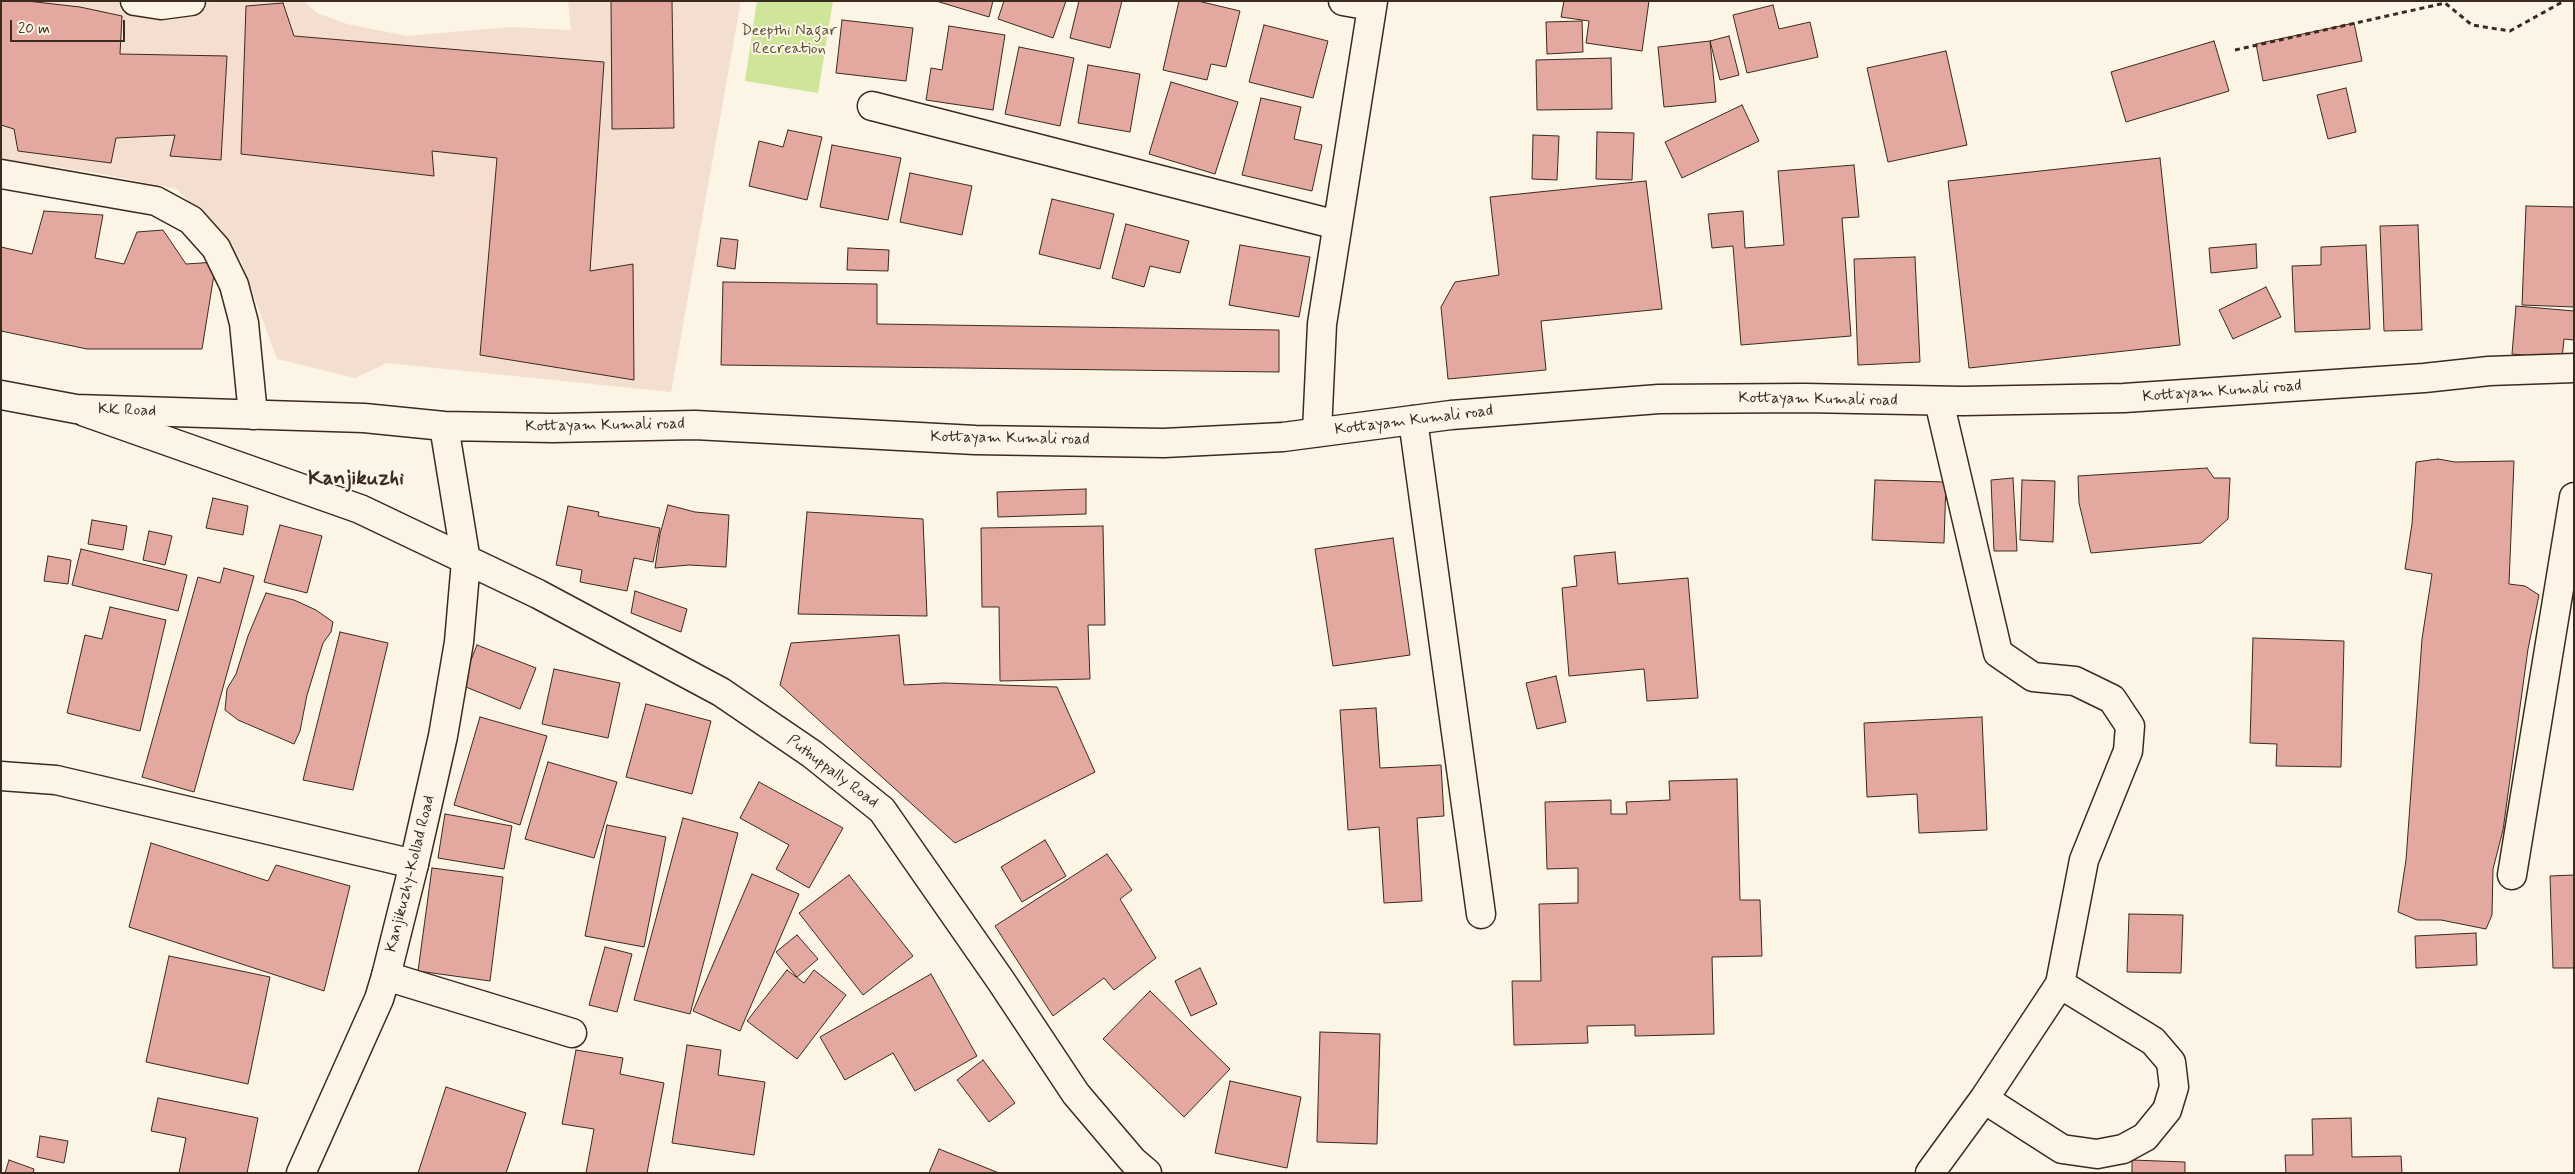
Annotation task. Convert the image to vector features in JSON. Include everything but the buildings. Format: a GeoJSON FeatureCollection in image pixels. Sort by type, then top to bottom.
{"type":"FeatureCollection","features":[{"type":"Feature","properties":{"kind":"main road"},"geometry":{"type":"LineString","coordinates":[[135,1],[161,5],[191,1]]}},
{"type":"Feature","properties":{"kind":"main road"},"geometry":{"type":"LineString","coordinates":[[1317,432],[1322,324],[1372,4],[1343,1]]}},
{"type":"Feature","properties":{"kind":"main road"},"geometry":{"type":"LineString","coordinates":[[872,106],[1337,226]]}},
{"type":"Feature","properties":{"kind":"main road"},"geometry":{"type":"LineString","coordinates":[[1,174],[156,200],[191,220],[216,248],[234,286],[244,322],[253,415]]}},
{"type":"Feature","properties":{"kind":"main road","name":"Kottayam Kumali road"},"geometry":{"type":"LineString","coordinates":[[253,415],[364,418],[444,426],[553,428],[695,425],[975,440],[1164,443],[1283,437],[1413,420],[1659,399],[1804,398],[1938,401],[2124,398],[2414,379],[2490,371],[2574,368]]}},
{"type":"Feature","properties":{"kind":"main road","name":"KK Road"},"geometry":{"type":"LineString","coordinates":[[1,395],[76,409],[253,415]]}},
{"type":"Feature","properties":{"kind":"main road"},"geometry":{"type":"LineString","coordinates":[[1930,1173],[1984,1099],[2060,984],[2084,860],[2128,751],[2130,726],[2112,699],[2076,681],[2033,677],[1998,654],[1938,401]]}},
{"type":"Feature","properties":{"kind":"main road","name":"Puthuppally Road"},"geometry":{"type":"LineString","coordinates":[[76,409],[360,509],[538,594],[721,692],[812,754],[882,810],[1002,980],[1076,1094],[1135,1169]]}},
{"type":"Feature","properties":{"kind":"main road"},"geometry":{"type":"LineString","coordinates":[[1413,420],[1481,914]]}},
{"type":"Feature","properties":{"kind":"main road","name":"Kanjikuzhy-Kollad Road"},"geometry":{"type":"LineString","coordinates":[[301,1173],[379,999],[414,864],[443,736],[459,642],[466,561],[444,426]]}},
{"type":"Feature","properties":{"kind":"main road"},"geometry":{"type":"LineString","coordinates":[[2512,875],[2574,497]]}},
{"type":"Feature","properties":{"kind":"main road"},"geometry":{"type":"LineString","coordinates":[[1,776],[56,780],[414,864]]}},
{"type":"Feature","properties":{"kind":"main road"},"geometry":{"type":"LineString","coordinates":[[386,976],[572,1033]]}},
{"type":"Feature","properties":{"kind":"main road"},"geometry":{"type":"LineString","coordinates":[[1984,1099],[2062,1148],[2097,1154],[2123,1149],[2145,1137],[2167,1110],[2174,1086],[2171,1062],[2153,1040],[2060,984]]}},
{"type":"Feature","properties":{"kind":"path"},"geometry":{"type":"LineString","coordinates":[[2235,50],[2445,2],[2472,25],[2510,31],[2564,1]]}},
{"type":"Feature","properties":{"kind":"shaded area"},"geometry":{"type":"Polygon","coordinates":[[[1,1],[114,1],[162,9],[213,2],[304,1],[317,13],[347,24],[407,36],[509,27],[571,30],[568,1],[741,1],[671,392],[387,363],[355,378],[277,359],[241,260],[177,189],[97,173],[1,159],[1,1]]]}},
{"type":"Feature","properties":{"kind":"green space","name":"Deepthi Nagar Recreation"},"geometry":{"type":"Polygon","coordinates":[[[757,1],[833,1],[818,93],[745,81],[757,1]]]}},
{"type":"Feature","properties":{"kind":"district","name":"Kanjikuzhi"},"geometry":{"type":"Point","coordinates":[356,480]}}]}
